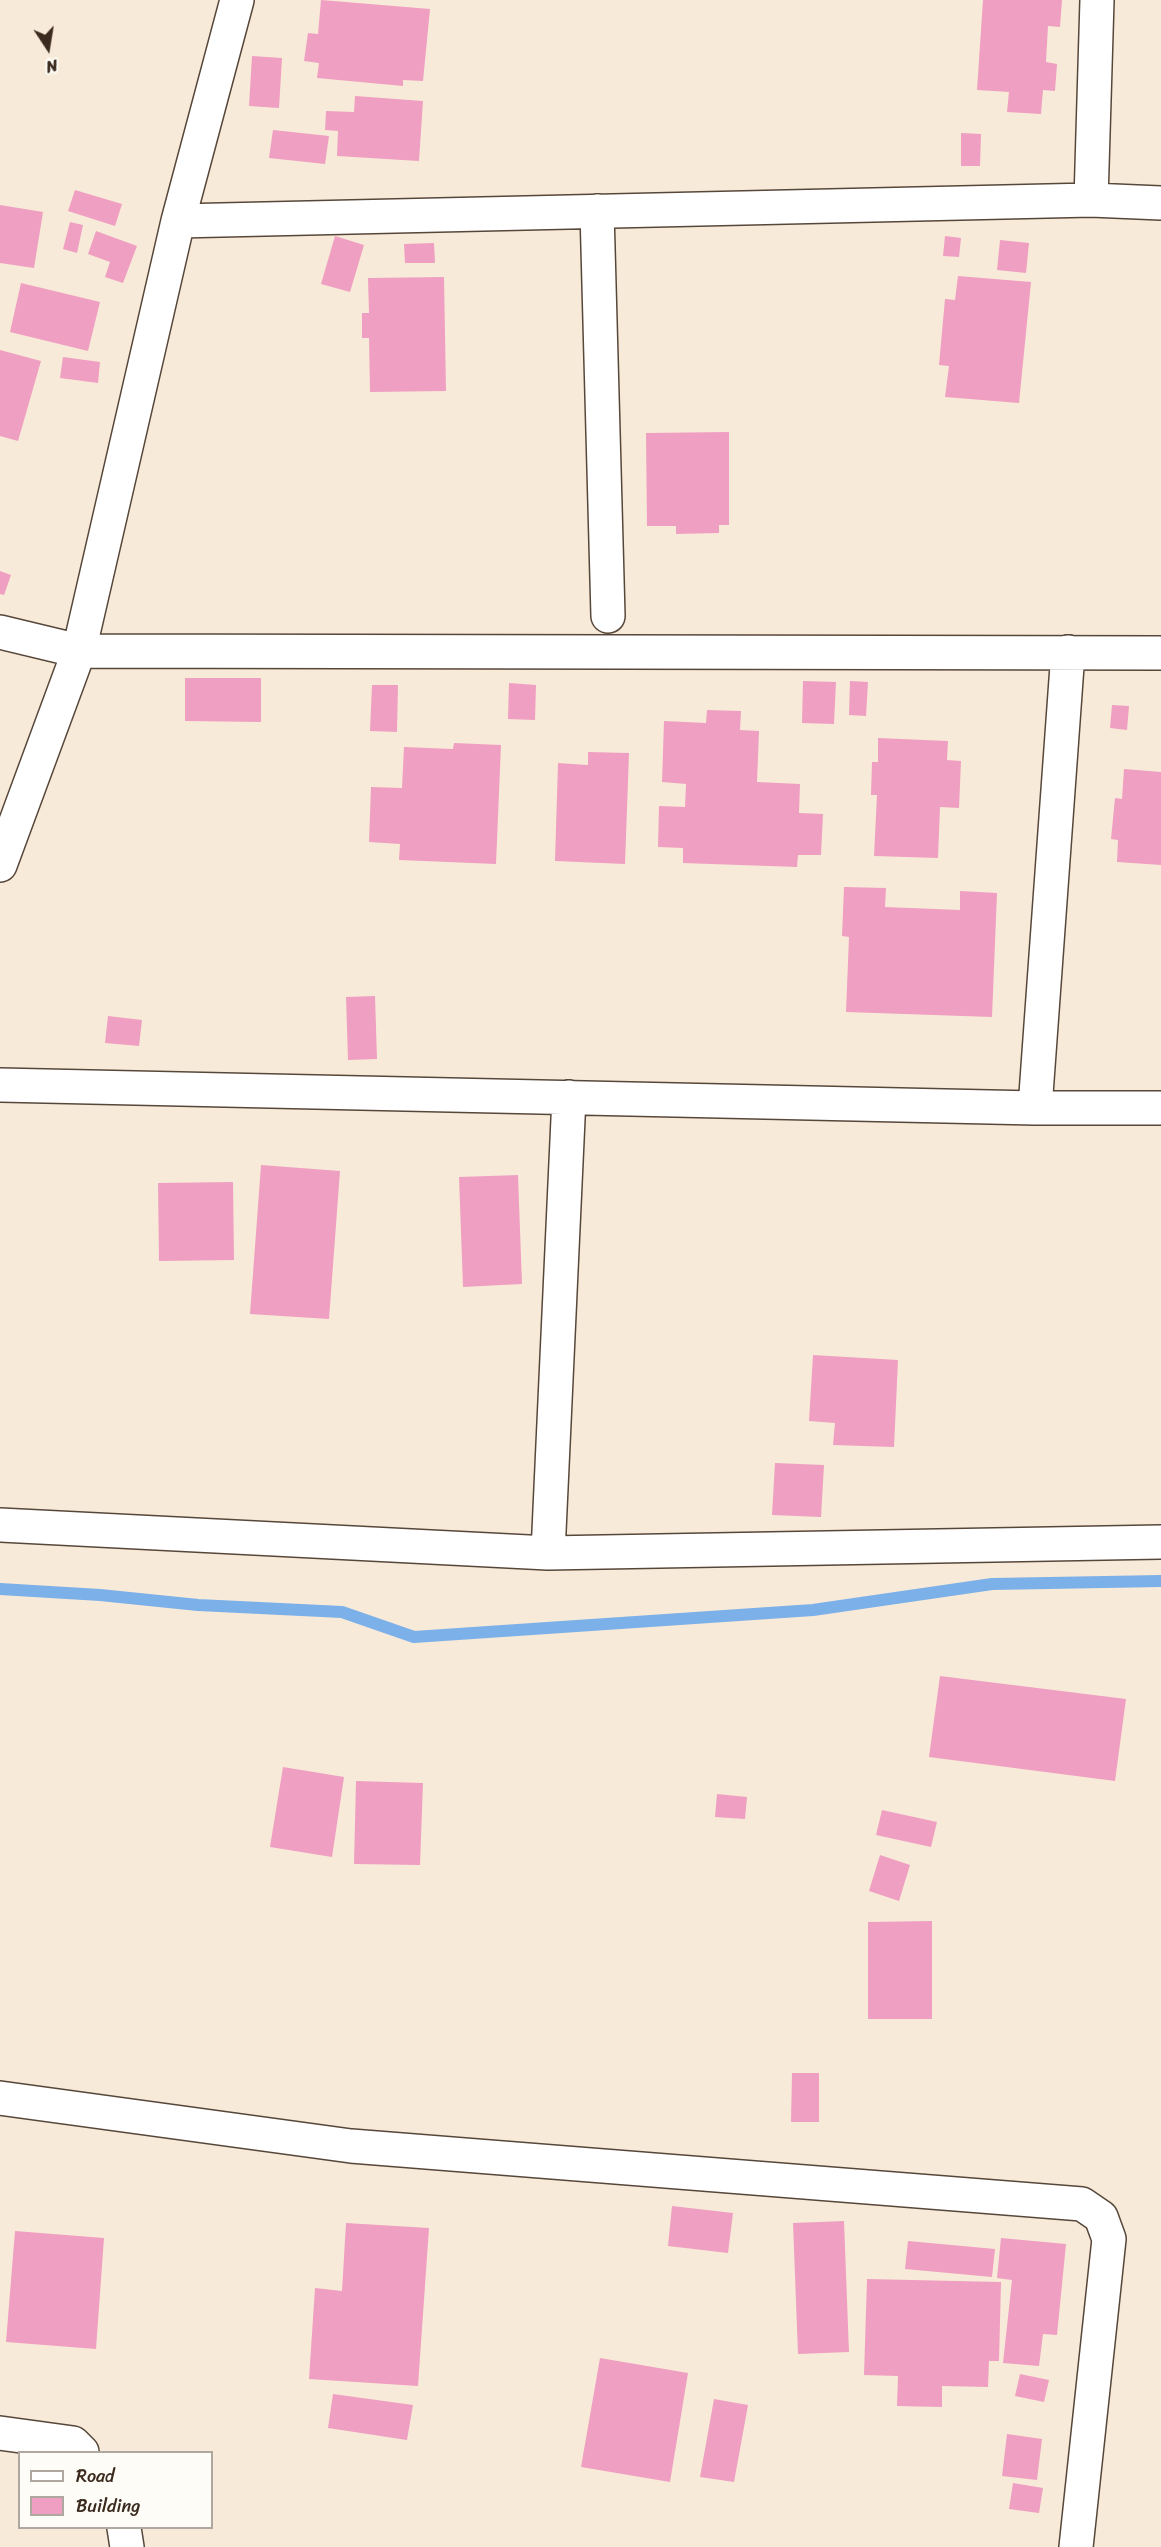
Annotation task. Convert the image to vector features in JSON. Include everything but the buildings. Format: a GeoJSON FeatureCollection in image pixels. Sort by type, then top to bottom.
{"type":"FeatureCollection","features":[{"type":"Feature","properties":{"kind":"street"},"geometry":{"type":"LineString","coordinates":[[0,865],[79,651],[178,221],[237,0]]}},
{"type":"Feature","properties":{"kind":"street"},"geometry":{"type":"LineString","coordinates":[[1091,200],[1097,0]]}},
{"type":"Feature","properties":{"kind":"street"},"geometry":{"type":"LineString","coordinates":[[178,221],[1091,200],[1161,203]]}},
{"type":"Feature","properties":{"kind":"street"},"geometry":{"type":"LineString","coordinates":[[597,211],[608,616]]}},
{"type":"Feature","properties":{"kind":"street"},"geometry":{"type":"LineString","coordinates":[[0,632],[79,651],[1161,652]]}},
{"type":"Feature","properties":{"kind":"street"},"geometry":{"type":"LineString","coordinates":[[1035,1108],[1068,652]]}},
{"type":"Feature","properties":{"kind":"street"},"geometry":{"type":"LineString","coordinates":[[0,1085],[1035,1108],[1161,1108]]}},
{"type":"Feature","properties":{"kind":"street"},"geometry":{"type":"LineString","coordinates":[[548,1553],[569,1097]]}},
{"type":"Feature","properties":{"kind":"street"},"geometry":{"type":"LineString","coordinates":[[0,1525],[548,1553],[1161,1542]]}},
{"type":"Feature","properties":{"kind":"street"},"geometry":{"type":"LineString","coordinates":[[0,2098],[351,2146],[1082,2204],[1101,2217],[1109,2240],[1076,2547]]}},
{"type":"Feature","properties":{"kind":"street"},"geometry":{"type":"LineString","coordinates":[[0,2433],[72,2443],[81,2451]]}},
{"type":"Feature","properties":{"kind":"street"},"geometry":{"type":"LineString","coordinates":[[124,2529],[127,2547]]}},
{"type":"Feature","properties":{"kind":"waterway"},"geometry":{"type":"LineString","coordinates":[[0,1589],[100,1595],[198,1605],[342,1612],[414,1637],[813,1610],[992,1584],[1161,1581]]}}]}
